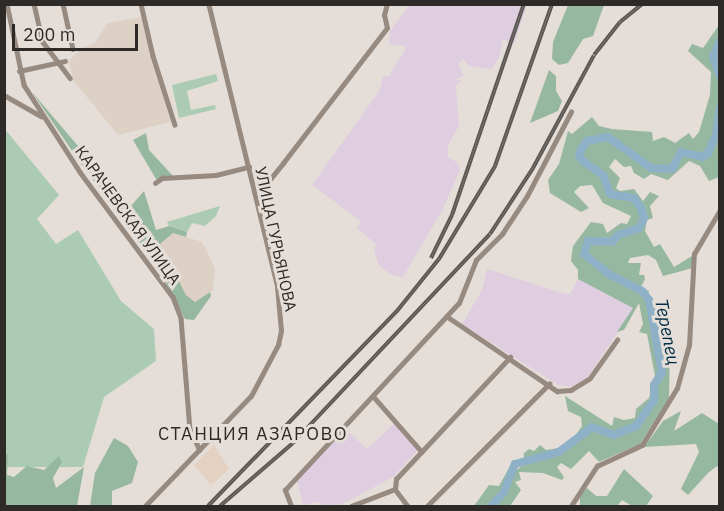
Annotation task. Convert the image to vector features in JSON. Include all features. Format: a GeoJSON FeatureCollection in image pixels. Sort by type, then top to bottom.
{"type":"FeatureCollection","features":[{"type":"Feature","properties":{"kind":"street","name":"КАРАЧЕВСКАЯ УЛИЦА"},"geometry":{"type":"LineString","coordinates":[[7,4],[19,71],[43,118],[173,297],[181,318],[190,429],[200,450]]}},
{"type":"Feature","properties":{"kind":"street"},"geometry":{"type":"LineString","coordinates":[[34,4],[43,42],[70,78]]}},
{"type":"Feature","properties":{"kind":"street"},"geometry":{"type":"LineString","coordinates":[[63,4],[74,49]]}},
{"type":"Feature","properties":{"kind":"street"},"geometry":{"type":"LineString","coordinates":[[141,4],[153,56],[176,125]]}},
{"type":"Feature","properties":{"kind":"street","name":"УЛИЦА ГУРЬЯНОВА"},"geometry":{"type":"LineString","coordinates":[[145,507],[255,390],[279,338],[281,307],[255,189],[208,4]]}},
{"type":"Feature","properties":{"kind":"street"},"geometry":{"type":"LineString","coordinates":[[255,189],[267,183],[387,28],[384,15],[387,4]]}},
{"type":"Feature","properties":{"kind":"street"},"geometry":{"type":"LineString","coordinates":[[19,71],[56,61],[65,61]]}},
{"type":"Feature","properties":{"kind":"street"},"geometry":{"type":"LineString","coordinates":[[4,95],[43,118]]}},
{"type":"Feature","properties":{"kind":"street"},"geometry":{"type":"LineString","coordinates":[[291,507],[285,490],[448,317],[468,286],[476,260],[501,234],[527,196],[571,112]]}},
{"type":"Feature","properties":{"kind":"street"},"geometry":{"type":"LineString","coordinates":[[155,183],[162,178],[216,175],[249,167]]}},
{"type":"Feature","properties":{"kind":"street"},"geometry":{"type":"LineString","coordinates":[[571,507],[597,466],[642,445],[677,388],[689,345],[694,254],[720,210]]}},
{"type":"Feature","properties":{"kind":"street"},"geometry":{"type":"LineString","coordinates":[[448,317],[549,384],[566,392],[590,378],[617,339]]}},
{"type":"Feature","properties":{"kind":"street"},"geometry":{"type":"LineString","coordinates":[[408,507],[395,489],[396,479],[510,357]]}},
{"type":"Feature","properties":{"kind":"street"},"geometry":{"type":"LineString","coordinates":[[427,507],[549,384]]}},
{"type":"Feature","properties":{"kind":"street"},"geometry":{"type":"LineString","coordinates":[[373,396],[422,452]]}},
{"type":"Feature","properties":{"kind":"street"},"geometry":{"type":"LineString","coordinates":[[351,507],[395,489]]}},
{"type":"Feature","properties":{"kind":"street"},"geometry":{"type":"LineString","coordinates":[[370,499],[373,507]]}},
{"type":"Feature","properties":{"kind":"shaded area"},"geometry":{"type":"Polygon","coordinates":[[[410,5],[527,5],[514,44],[503,39],[499,58],[491,69],[469,66],[463,59],[458,64],[464,76],[454,80],[462,80],[456,86],[459,126],[448,145],[448,157],[458,163],[460,170],[443,209],[403,277],[392,275],[379,266],[374,250],[377,245],[357,228],[361,221],[312,185],[380,90],[383,76],[389,76],[405,50],[405,46],[389,44],[390,31],[410,5]]]}},
{"type":"Feature","properties":{"kind":"shaded area"},"geometry":{"type":"Polygon","coordinates":[[[142,17],[170,122],[118,135],[73,80],[69,61],[81,48],[94,44],[108,23],[142,17]]]}},
{"type":"Feature","properties":{"kind":"shaded area"},"geometry":{"type":"Polygon","coordinates":[[[173,233],[202,242],[215,268],[213,290],[195,302],[186,295],[159,244],[173,233]]]}},
{"type":"Feature","properties":{"kind":"shaded area"},"geometry":{"type":"Polygon","coordinates":[[[487,269],[565,294],[570,294],[578,279],[634,308],[588,377],[572,387],[558,385],[462,324],[482,290],[487,269]]]}},
{"type":"Feature","properties":{"kind":"shaded area"},"geometry":{"type":"Polygon","coordinates":[[[394,424],[418,450],[393,477],[339,506],[324,506],[318,502],[303,506],[297,480],[346,430],[367,449],[394,424]]]}},
{"type":"Feature","properties":{"kind":"shaded area"},"geometry":{"type":"Polygon","coordinates":[[[214,445],[229,469],[211,485],[194,465],[214,445]]]}},
{"type":"Feature","properties":{"kind":"green space"},"geometry":{"type":"Polygon","coordinates":[[[568,5],[604,5],[593,36],[583,39],[568,63],[559,65],[552,59],[553,42],[568,5]]]}},
{"type":"Feature","properties":{"kind":"green space"},"geometry":{"type":"Polygon","coordinates":[[[719,25],[719,177],[709,181],[700,166],[689,161],[668,180],[651,174],[644,179],[634,173],[631,166],[624,167],[615,159],[609,167],[620,178],[616,188],[620,191],[634,189],[643,201],[650,192],[659,196],[650,206],[653,218],[647,220],[645,231],[654,247],[660,244],[674,267],[692,256],[693,268],[663,276],[656,260],[648,255],[630,258],[628,263],[641,263],[639,275],[644,275],[645,279],[641,287],[649,291],[646,305],[657,309],[649,314],[658,315],[660,334],[665,335],[670,347],[669,398],[640,444],[599,462],[589,451],[571,469],[561,463],[557,467],[564,477],[562,480],[543,473],[519,472],[521,480],[515,482],[521,490],[510,506],[474,506],[489,485],[499,486],[510,466],[514,472],[523,465],[524,453],[529,449],[534,451],[540,445],[546,450],[559,448],[575,436],[582,426],[581,417],[568,411],[565,396],[612,426],[614,417],[624,420],[635,418],[636,409],[649,398],[655,376],[647,334],[639,332],[643,324],[639,303],[624,330],[617,332],[633,308],[578,279],[578,270],[571,261],[573,246],[591,222],[603,224],[607,233],[621,223],[627,224],[631,216],[603,203],[592,185],[580,186],[574,192],[589,208],[581,212],[550,193],[548,180],[559,164],[568,131],[572,134],[592,117],[599,126],[652,132],[653,141],[664,137],[675,143],[689,133],[693,139],[699,132],[710,95],[711,72],[688,51],[692,44],[703,48],[719,25]]]}},
{"type":"Feature","properties":{"kind":"green space"},"geometry":{"type":"Polygon","coordinates":[[[549,70],[556,76],[556,91],[562,101],[558,111],[530,123],[549,70]]]}},
{"type":"Feature","properties":{"kind":"green space"},"geometry":{"type":"Polygon","coordinates":[[[216,74],[218,81],[187,91],[191,110],[215,105],[216,109],[179,118],[172,85],[216,74]]]}},
{"type":"Feature","properties":{"kind":"green space"},"geometry":{"type":"Polygon","coordinates":[[[32,92],[130,207],[144,191],[156,230],[169,226],[187,232],[186,237],[173,233],[160,244],[186,295],[195,302],[210,292],[211,296],[194,320],[185,319],[154,261],[83,167],[32,92]]]}},
{"type":"Feature","properties":{"kind":"green space"},"geometry":{"type":"Polygon","coordinates":[[[4,128],[59,195],[37,219],[56,244],[78,230],[121,301],[154,329],[156,361],[104,397],[83,467],[5,467],[4,128]]]}},
{"type":"Feature","properties":{"kind":"green space"},"geometry":{"type":"Polygon","coordinates":[[[146,133],[149,150],[174,177],[156,179],[133,140],[146,133]]]}},
{"type":"Feature","properties":{"kind":"green space"},"geometry":{"type":"Polygon","coordinates":[[[220,206],[216,216],[205,226],[192,223],[187,232],[169,226],[167,222],[220,206]]]}},
{"type":"Feature","properties":{"kind":"green space"},"geometry":{"type":"Polygon","coordinates":[[[681,411],[674,431],[702,413],[719,424],[719,469],[717,466],[708,473],[688,495],[681,489],[699,452],[696,444],[644,447],[663,421],[681,411]]]}},
{"type":"Feature","properties":{"kind":"green space"},"geometry":{"type":"Polygon","coordinates":[[[114,438],[128,446],[138,462],[132,483],[112,491],[112,506],[90,506],[95,473],[114,438]]]}},
{"type":"Feature","properties":{"kind":"green space"},"geometry":{"type":"Polygon","coordinates":[[[8,454],[7,475],[14,477],[27,466],[44,470],[59,456],[62,462],[53,478],[56,488],[84,467],[77,506],[5,506],[5,455],[8,454]]]}},
{"type":"Feature","properties":{"kind":"green space"},"geometry":{"type":"Polygon","coordinates":[[[624,469],[653,496],[646,506],[632,506],[622,500],[617,506],[580,506],[580,495],[587,488],[596,496],[607,496],[624,469]]]}},
{"type":"Feature","properties":{"kind":"waterway","name":"Терепец"},"geometry":{"type":"LineString","coordinates":[[720,41],[713,57],[720,76]]}},
{"type":"Feature","properties":{"kind":"waterway","name":"Терепец"},"geometry":{"type":"LineString","coordinates":[[491,506],[504,492],[515,464],[559,452],[592,427],[614,435],[636,426],[654,400],[654,385],[662,372],[649,300],[642,291],[610,275],[584,254],[588,241],[612,242],[618,235],[639,228],[644,218],[641,208],[634,198],[610,194],[603,175],[583,161],[579,155],[582,148],[587,141],[608,137],[651,168],[672,169],[681,152],[702,157],[708,153],[716,135],[720,108]]}},
{"type":"Feature","properties":{"kind":"railway"},"geometry":{"type":"LineString","coordinates":[[431,258],[452,215],[524,4]]}},
{"type":"Feature","properties":{"kind":"railway"},"geometry":{"type":"LineString","coordinates":[[208,506],[397,311],[439,259],[495,166],[552,4]]}},
{"type":"Feature","properties":{"kind":"railway"},"geometry":{"type":"LineString","coordinates":[[220,506],[293,443],[490,234],[533,168],[594,55],[620,22],[642,4]]}},
{"type":"Feature","properties":{"kind":"district","name":"СТАНЦИЯ АЗАРОВО"},"geometry":{"type":"Point","coordinates":[253,434]}}]}
